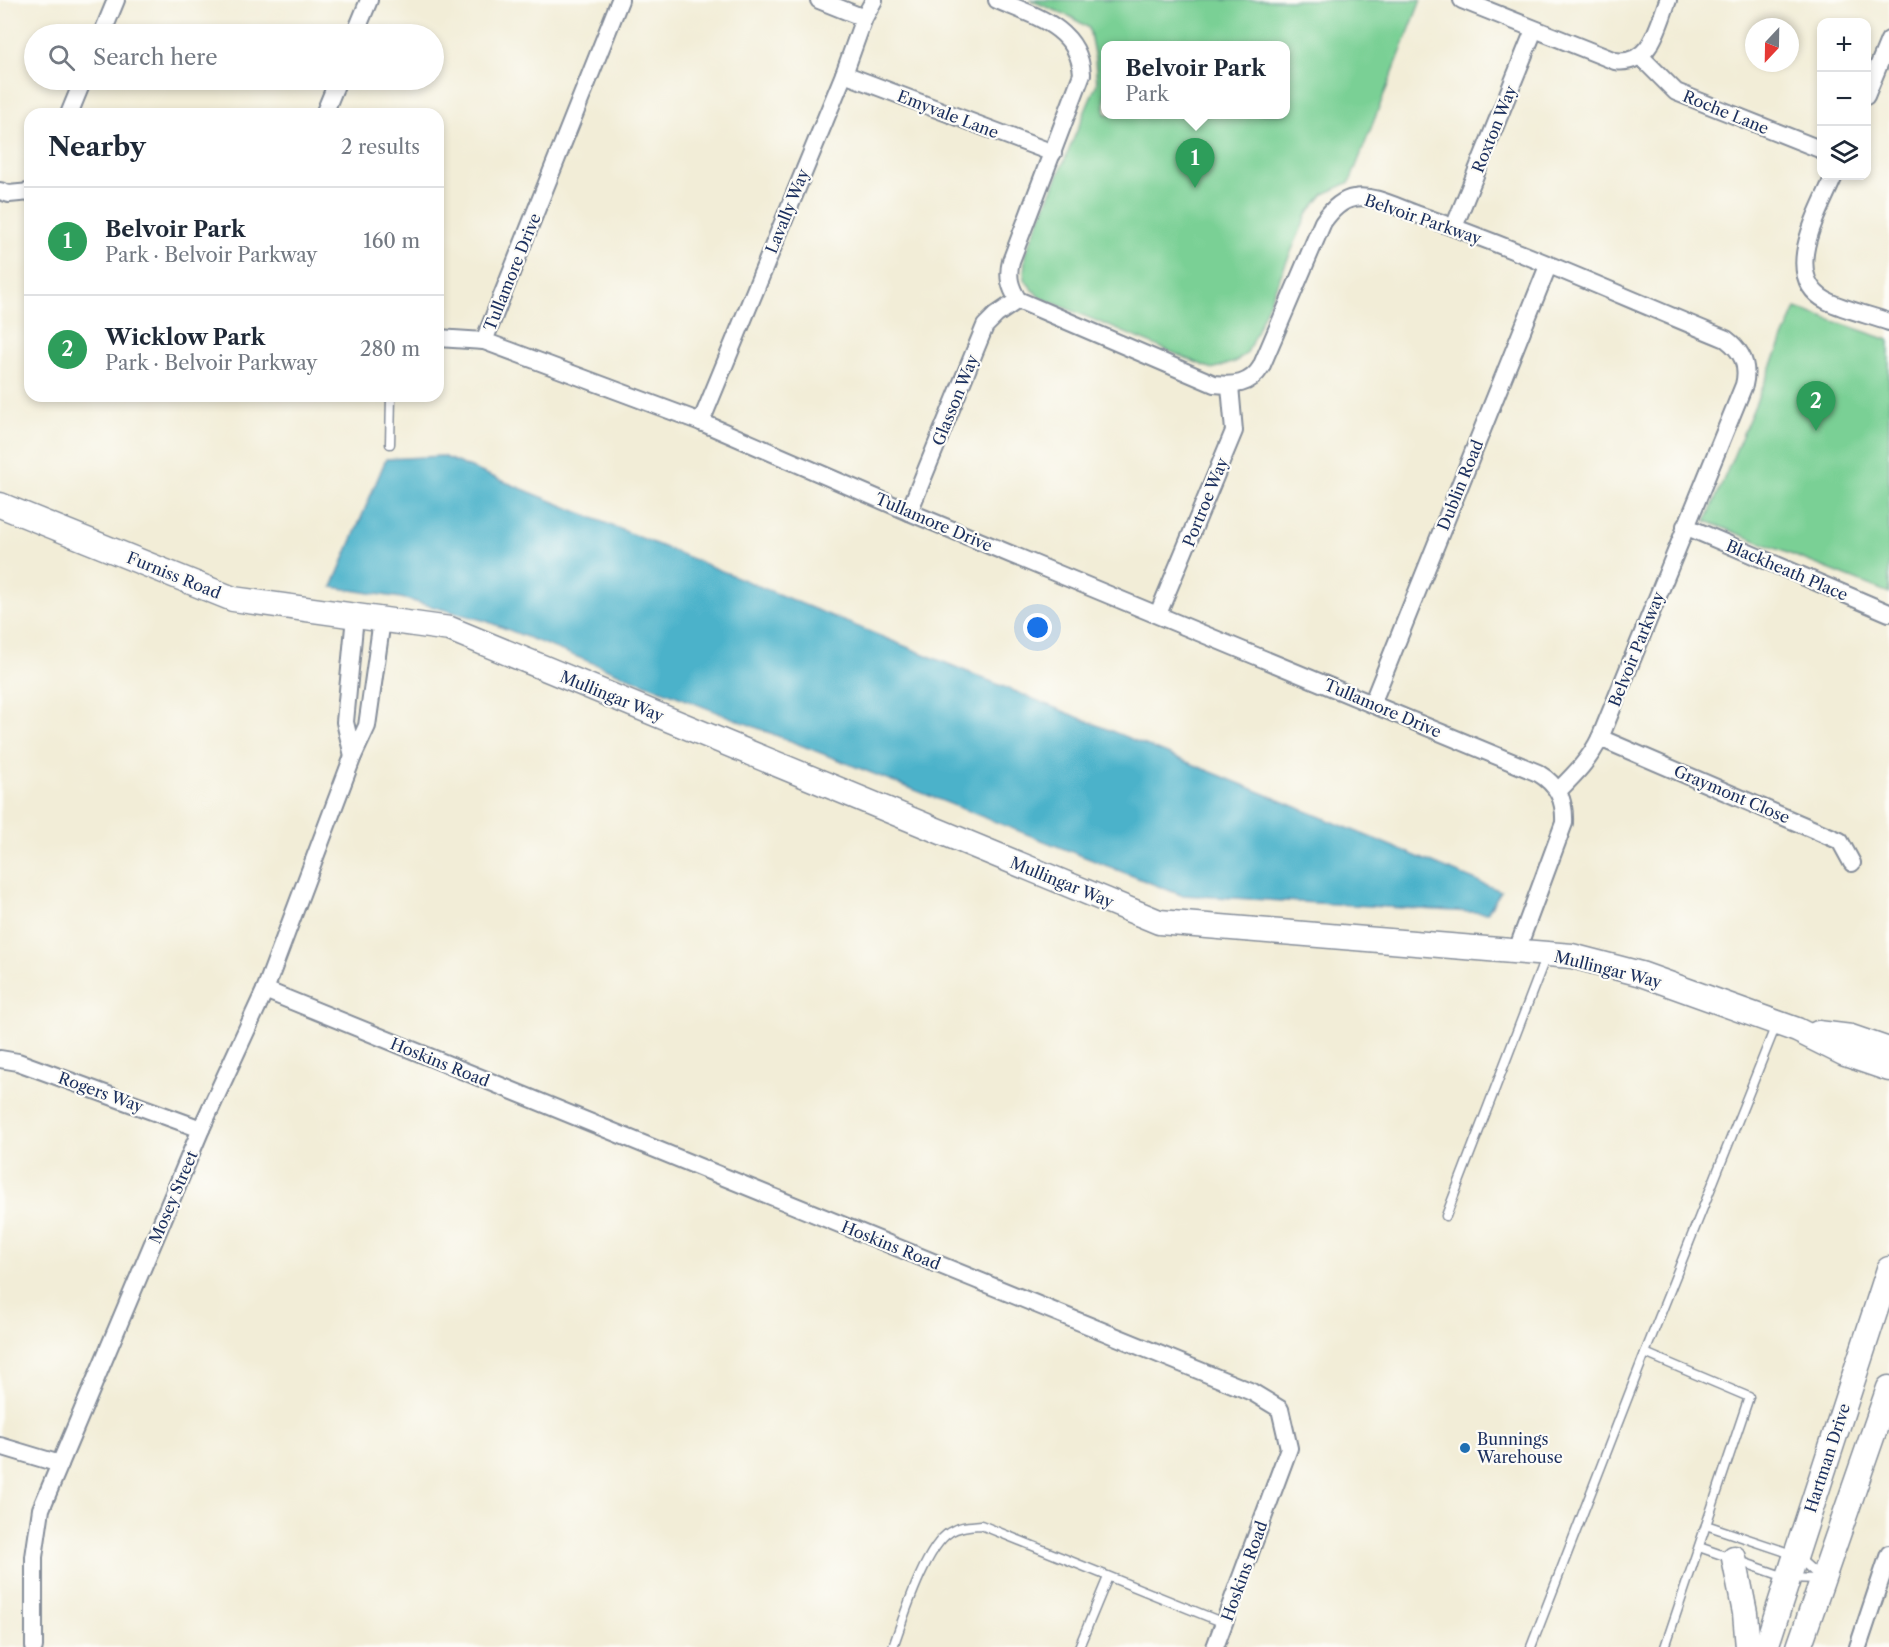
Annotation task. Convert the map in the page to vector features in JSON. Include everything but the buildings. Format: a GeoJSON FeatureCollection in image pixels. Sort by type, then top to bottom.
{"type":"FeatureCollection","features":[{"type":"Feature","properties":{"kind":"street"},"geometry":{"type":"LineString","coordinates":[[106,24],[116,0]]}},
{"type":"Feature","properties":{"kind":"street"},"geometry":{"type":"LineString","coordinates":[[360,24],[369,0]]}},
{"type":"Feature","properties":{"kind":"street","name":"Tullamore Drive"},"geometry":{"type":"LineString","coordinates":[[620,0],[484,340],[700,422],[909,512],[1538,773],[1550,779],[1558,791]]}},
{"type":"Feature","properties":{"kind":"street"},"geometry":{"type":"LineString","coordinates":[[819,0],[864,18]]}},
{"type":"Feature","properties":{"kind":"street","name":"Lavally Way"},"geometry":{"type":"LineString","coordinates":[[700,422],[844,74],[864,18],[874,0]]}},
{"type":"Feature","properties":{"kind":"street"},"geometry":{"type":"LineString","coordinates":[[997,0],[1046,21],[1060,30],[1070,40],[1079,55],[1082,74],[1011,261],[1008,274],[1011,289],[1018,300],[1214,384],[1230,386]]}},
{"type":"Feature","properties":{"kind":"street"},"geometry":{"type":"LineString","coordinates":[[1462,0],[1534,30],[1623,62],[1641,57],[1653,39],[1668,0]]}},
{"type":"Feature","properties":{"kind":"street","name":"Roxton Way"},"geometry":{"type":"LineString","coordinates":[[1454,227],[1534,30]]}},
{"type":"Feature","properties":{"kind":"street"},"geometry":{"type":"LineString","coordinates":[[1871,84],[1889,40]]}},
{"type":"Feature","properties":{"kind":"street","name":"Roche Lane"},"geometry":{"type":"LineString","coordinates":[[1641,57],[1676,92],[1817,148]]}},
{"type":"Feature","properties":{"kind":"street","name":"Emyvale Lane"},"geometry":{"type":"LineString","coordinates":[[844,74],[1053,153]]}},
{"type":"Feature","properties":{"kind":"street"},"geometry":{"type":"LineString","coordinates":[[71,108],[79,90]]}},
{"type":"Feature","properties":{"kind":"street"},"geometry":{"type":"LineString","coordinates":[[326,108],[334,90]]}},
{"type":"Feature","properties":{"kind":"street"},"geometry":{"type":"LineString","coordinates":[[1832,180],[1806,246],[1805,276],[1814,290],[1827,301],[1889,322]]}},
{"type":"Feature","properties":{"kind":"street"},"geometry":{"type":"LineString","coordinates":[[0,191],[9,194],[24,193]]}},
{"type":"Feature","properties":{"kind":"street","name":"Belvoir Parkway"},"geometry":{"type":"LineString","coordinates":[[1230,386],[1245,383],[1256,376],[1316,234],[1328,214],[1355,197],[1370,198],[1454,227],[1726,339],[1736,346],[1742,354],[1747,374],[1744,385],[1600,738],[1593,753],[1558,791]]}},
{"type":"Feature","properties":{"kind":"street","name":"Dublin Road"},"geometry":{"type":"LineString","coordinates":[[1372,704],[1548,266]]}},
{"type":"Feature","properties":{"kind":"street","name":"Glasson Way"},"geometry":{"type":"LineString","coordinates":[[909,512],[985,326],[996,315],[1018,300]]}},
{"type":"Feature","properties":{"kind":"street"},"geometry":{"type":"LineString","coordinates":[[444,338],[484,340]]}},
{"type":"Feature","properties":{"kind":"street","name":"Portroe Way"},"geometry":{"type":"LineString","coordinates":[[1158,614],[1234,431],[1230,386]]}},
{"type":"Feature","properties":{"kind":"street","name":"Furniss Road"},"geometry":{"type":"LineString","coordinates":[[0,505],[233,599],[356,616]]}},
{"type":"Feature","properties":{"kind":"street","name":"Blackheath Place"},"geometry":{"type":"LineString","coordinates":[[1686,526],[1889,613]]}},
{"type":"Feature","properties":{"kind":"street"},"geometry":{"type":"LineString","coordinates":[[354,756],[345,722],[356,616]]}},
{"type":"Feature","properties":{"kind":"street","name":"Mullingar Way"},"geometry":{"type":"LineString","coordinates":[[356,616],[450,629],[1159,922],[1572,956],[1641,974],[1787,1026],[1845,1054],[1889,1070]]}},
{"type":"Feature","properties":{"kind":"street","name":"Mosey Street"},"geometry":{"type":"LineString","coordinates":[[34,1647],[34,1557],[41,1509],[201,1129],[265,990],[367,726],[382,620]]}},
{"type":"Feature","properties":{"kind":"street","name":"Graymont Close"},"geometry":{"type":"LineString","coordinates":[[1600,738],[1840,841],[1852,863]]}},
{"type":"Feature","properties":{"kind":"street"},"geometry":{"type":"LineString","coordinates":[[1517,950],[1564,823],[1564,805],[1558,791]]}},
{"type":"Feature","properties":{"kind":"street","name":"Hoskins Road"},"geometry":{"type":"LineString","coordinates":[[265,990],[1252,1392],[1280,1409],[1289,1448],[1215,1647]]}},
{"type":"Feature","properties":{"kind":"street","name":"Mullingar Way"},"geometry":{"type":"LineString","coordinates":[[1787,1026],[1851,1037],[1889,1050]]}},
{"type":"Feature","properties":{"kind":"street","name":"Rogers Way"},"geometry":{"type":"LineString","coordinates":[[0,1059],[18,1062],[201,1129]]}},
{"type":"Feature","properties":{"kind":"street","name":"Hartman Drive"},"geometry":{"type":"LineString","coordinates":[[1766,1647],[1889,1269]]}},
{"type":"Feature","properties":{"kind":"street"},"geometry":{"type":"LineString","coordinates":[[1799,1647],[1889,1388]]}},
{"type":"Feature","properties":{"kind":"street"},"geometry":{"type":"LineString","coordinates":[[0,1446],[60,1464]]}},
{"type":"Feature","properties":{"kind":"street"},"geometry":{"type":"LineString","coordinates":[[1858,1647],[1889,1554]]}},
{"type":"Feature","properties":{"kind":"street"},"geometry":{"type":"LineString","coordinates":[[1734,1558],[1745,1613],[1748,1647]]}},
{"type":"Feature","properties":{"kind":"lane"},"geometry":{"type":"LineString","coordinates":[[390,444],[391,402]]}},
{"type":"Feature","properties":{"kind":"lane"},"geometry":{"type":"LineString","coordinates":[[1446,1215],[1548,953]]}},
{"type":"Feature","properties":{"kind":"lane"},"geometry":{"type":"LineString","coordinates":[[1531,1647],[1645,1353],[1787,1026]]}},
{"type":"Feature","properties":{"kind":"lane"},"geometry":{"type":"LineString","coordinates":[[1645,1353],[1749,1397],[1665,1647]]}},
{"type":"Feature","properties":{"kind":"lane"},"geometry":{"type":"LineString","coordinates":[[893,1647],[916,1584],[932,1553],[949,1532],[967,1526],[981,1525],[1224,1623]]}},
{"type":"Feature","properties":{"kind":"lane"},"geometry":{"type":"LineString","coordinates":[[1706,1525],[1795,1555],[1823,1579]]}},
{"type":"Feature","properties":{"kind":"lane"},"geometry":{"type":"LineString","coordinates":[[1699,1547],[1788,1578],[1823,1579]]}},
{"type":"Feature","properties":{"kind":"lane"},"geometry":{"type":"LineString","coordinates":[[1080,1647],[1108,1577]]}},
{"type":"Feature","properties":{"kind":"green space"},"geometry":{"type":"Polygon","coordinates":[[[1030,0],[1421,0],[1350,182],[1324,194],[1308,213],[1247,353],[1235,362],[1212,369],[1039,297],[1024,279],[1025,254],[1097,83],[1089,28],[1071,17],[1030,0]]]}},
{"type":"Feature","properties":{"kind":"green space"},"geometry":{"type":"Polygon","coordinates":[[[1796,308],[1889,340],[1889,593],[1706,521],[1796,308]]]}},
{"type":"Feature","properties":{"kind":"water"},"geometry":{"type":"Polygon","coordinates":[[[442,456],[1501,891],[1487,913],[1181,895],[486,621],[401,598],[332,587],[386,459],[442,456]]]}},
{"type":"Feature","properties":{"kind":"place","name":"Belvoir Park"},"geometry":{"type":"Point","coordinates":[1195,188]}},
{"type":"Feature","properties":{"kind":"place","name":"Wicklow Park"},"geometry":{"type":"Point","coordinates":[1816,431]}},
{"type":"Feature","properties":{"kind":"place","name":"Bunnings Warehouse"},"geometry":{"type":"Point","coordinates":[1465,1448]}}]}
